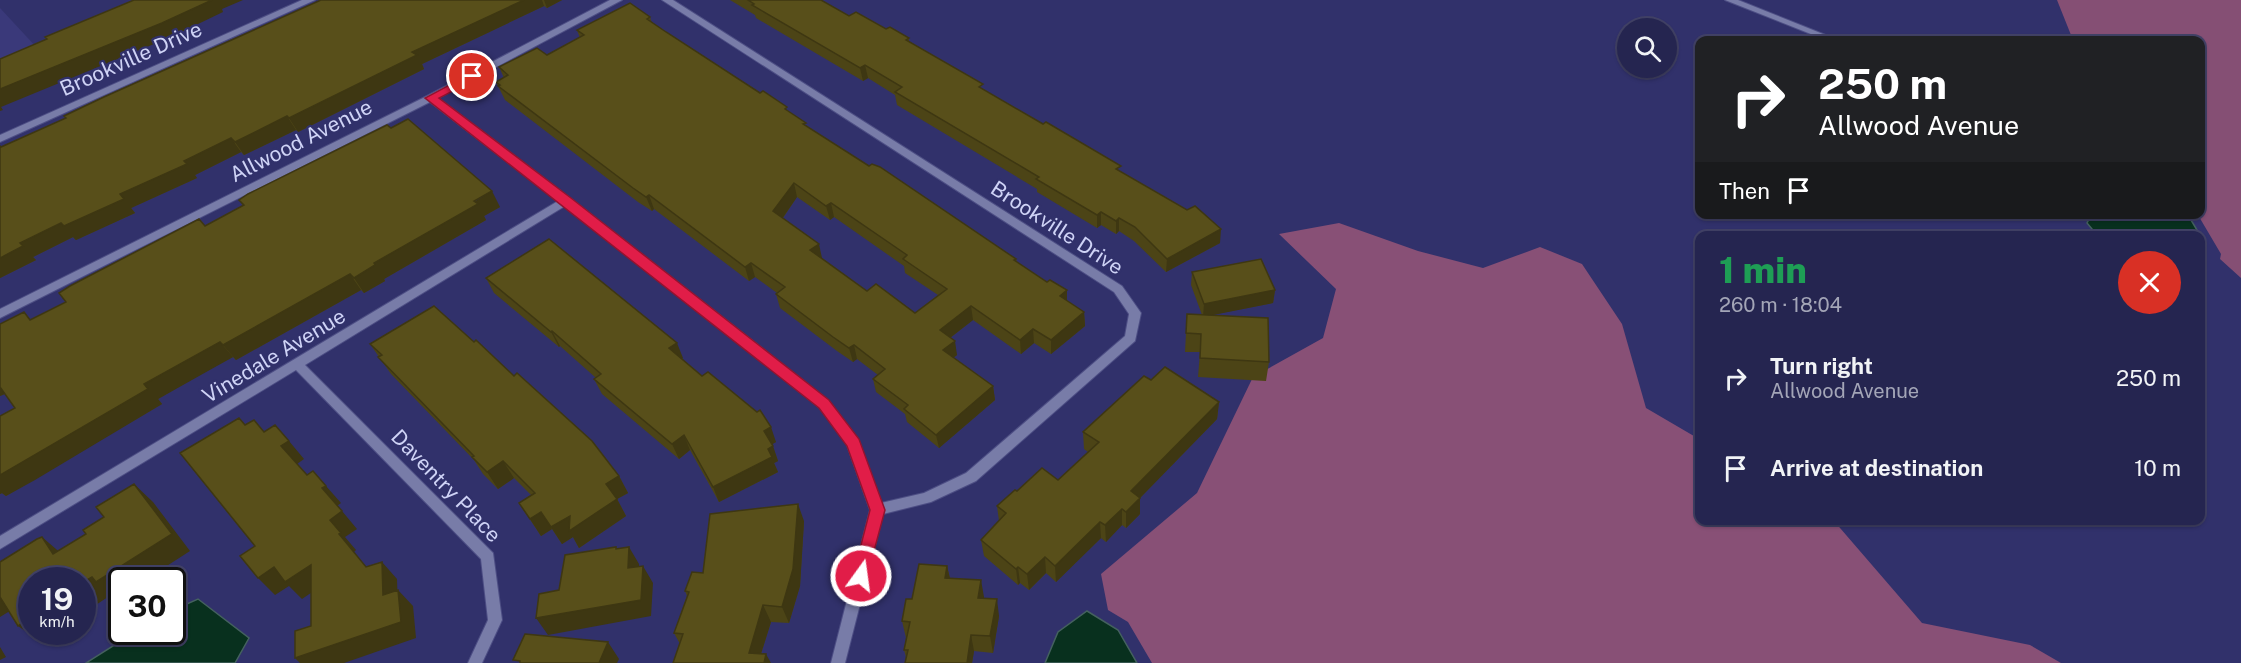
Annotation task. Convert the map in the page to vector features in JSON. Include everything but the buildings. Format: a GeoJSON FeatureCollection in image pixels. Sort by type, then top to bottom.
{"type":"FeatureCollection","features":[{"type":"Feature","properties":{"kind":"street","name":"Brookville Drive"},"geometry":{"type":"LineString","coordinates":[[0,139],[310,0]]}},
{"type":"Feature","properties":{"kind":"street","name":"Allwood Avenue"},"geometry":{"type":"LineString","coordinates":[[0,314],[431,98],[617,0]]}},
{"type":"Feature","properties":{"kind":"street","name":"Brookville Drive"},"geometry":{"type":"LineString","coordinates":[[667,0],[1118,289],[1135,314],[1131,338],[970,477],[926,498],[878,510]]}},
{"type":"Feature","properties":{"kind":"street"},"geometry":{"type":"LineString","coordinates":[[1730,0],[1823,36]]}},
{"type":"Feature","properties":{"kind":"street"},"geometry":{"type":"LineString","coordinates":[[431,98],[824,404],[853,443],[878,510],[838,663]]}},
{"type":"Feature","properties":{"kind":"street","name":"Vinedale Avenue"},"geometry":{"type":"LineString","coordinates":[[0,543],[566,201]]}},
{"type":"Feature","properties":{"kind":"street","name":"Daventry Place"},"geometry":{"type":"LineString","coordinates":[[298,365],[488,557],[495,620],[475,663]]}},
{"type":"Feature","properties":{"kind":"shaded area"},"geometry":{"type":"Polygon","coordinates":[[[2057,0],[2241,0],[2241,278],[2220,259],[2221,254],[2200,219],[2205,219],[2205,36],[2071,36],[2057,0]]]}},
{"type":"Feature","properties":{"kind":"shaded area"},"geometry":{"type":"Polygon","coordinates":[[[0,8],[38,49],[0,65],[0,8]]]}},
{"type":"Feature","properties":{"kind":"shaded area"},"geometry":{"type":"Polygon","coordinates":[[[2089,219],[2190,219],[2198,231],[2094,231],[2087,223],[2089,219]]]}},
{"type":"Feature","properties":{"kind":"shaded area"},"geometry":{"type":"Polygon","coordinates":[[[1339,223],[1418,251],[1483,268],[1540,247],[1582,264],[1622,324],[1646,408],[1695,437],[1695,525],[1837,525],[1922,623],[2030,645],[2061,663],[1152,663],[1128,622],[1108,610],[1101,574],[1197,493],[1253,377],[1323,338],[1336,289],[1279,234],[1339,223]]]}},
{"type":"Feature","properties":{"kind":"shaded area"},"geometry":{"type":"Polygon","coordinates":[[[198,599],[249,638],[235,663],[86,663],[114,645],[186,645],[186,604],[198,599]]]}},
{"type":"Feature","properties":{"kind":"shaded area"},"geometry":{"type":"Polygon","coordinates":[[[1087,611],[1118,630],[1137,663],[1045,663],[1058,632],[1087,611]]]}},
{"type":"Feature","properties":{"kind":"route"},"geometry":{"type":"LineString","coordinates":[[472,76],[431,98],[824,404],[853,443],[878,510],[861,576]]}}]}
